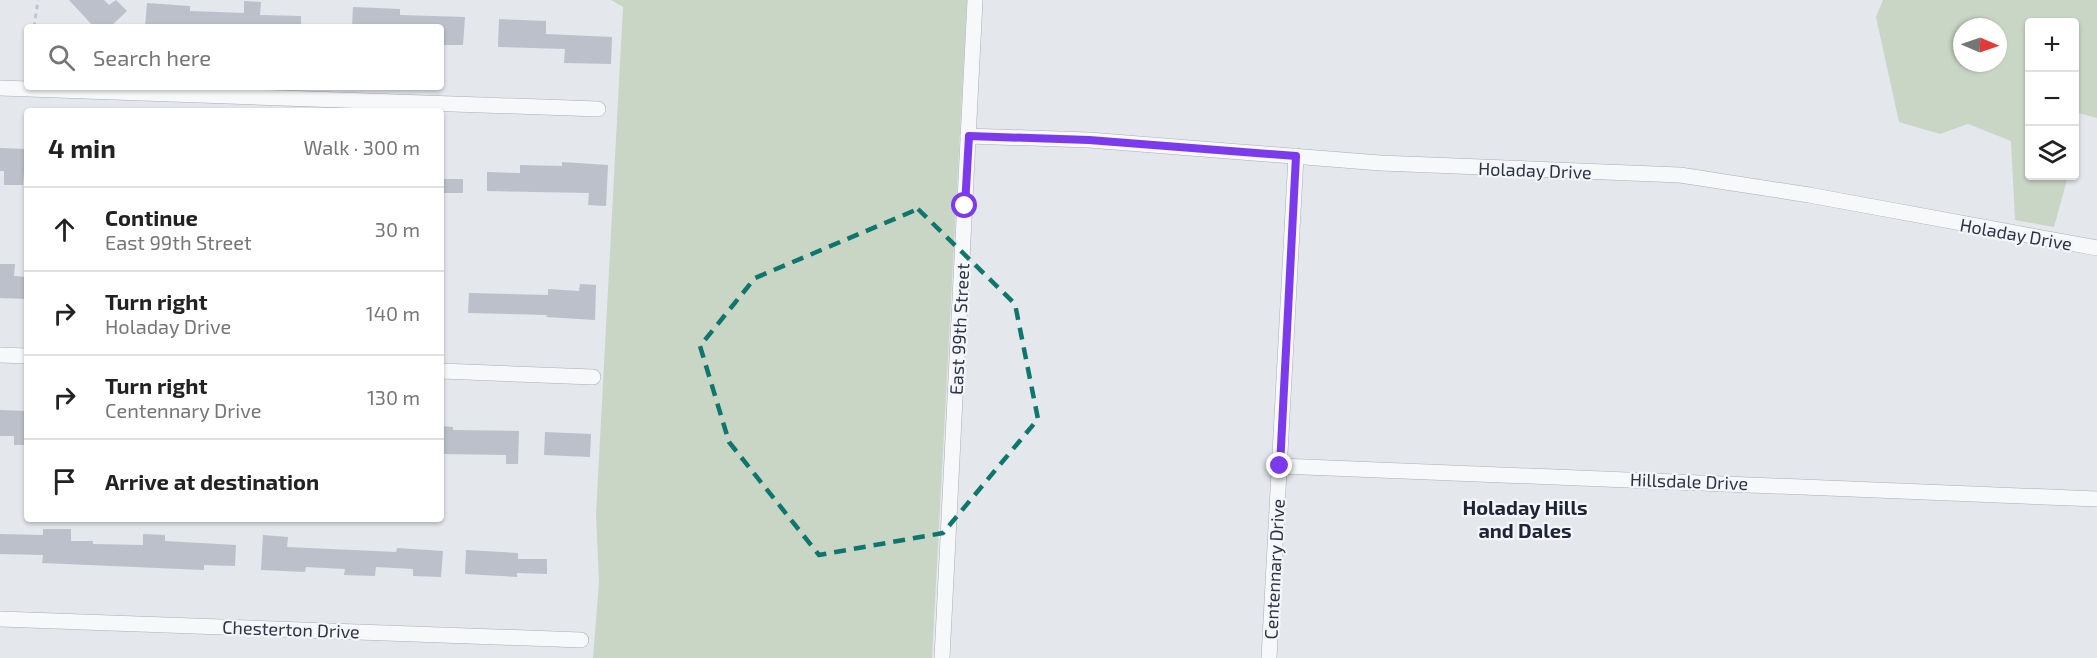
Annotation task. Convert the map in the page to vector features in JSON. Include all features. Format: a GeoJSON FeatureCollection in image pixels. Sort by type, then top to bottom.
{"type":"FeatureCollection","features":[{"type":"Feature","properties":{"kind":"street","name":"East 99th Street"},"geometry":{"type":"LineString","coordinates":[[942,658],[975,0]]}},
{"type":"Feature","properties":{"kind":"street"},"geometry":{"type":"LineString","coordinates":[[0,88],[24,89]]}},
{"type":"Feature","properties":{"kind":"street"},"geometry":{"type":"LineString","coordinates":[[57,90],[597,109]]}},
{"type":"Feature","properties":{"kind":"street","name":"Holaday Drive"},"geometry":{"type":"LineString","coordinates":[[969,136],[1089,140],[1380,163],[1680,176],[1809,195],[2097,248]]}},
{"type":"Feature","properties":{"kind":"street","name":"Centennary Drive"},"geometry":{"type":"LineString","coordinates":[[1269,658],[1296,156]]}},
{"type":"Feature","properties":{"kind":"street"},"geometry":{"type":"LineString","coordinates":[[0,355],[24,356]]}},
{"type":"Feature","properties":{"kind":"street"},"geometry":{"type":"LineString","coordinates":[[444,371],[593,377]]}},
{"type":"Feature","properties":{"kind":"street","name":"Hillsdale Drive"},"geometry":{"type":"LineString","coordinates":[[1280,466],[2097,499]]}},
{"type":"Feature","properties":{"kind":"street","name":"Chesterton Drive"},"geometry":{"type":"LineString","coordinates":[[0,619],[581,640]]}},
{"type":"Feature","properties":{"kind":"path"},"geometry":{"type":"LineString","coordinates":[[34,24],[38,0]]}},
{"type":"Feature","properties":{"kind":"highlighted area"},"geometry":{"type":"Polygon","coordinates":[[[918,209],[1015,304],[1038,419],[943,533],[819,555],[729,442],[700,346],[755,278],[918,209]]]}},
{"type":"Feature","properties":{"kind":"green space"},"geometry":{"type":"Polygon","coordinates":[[[611,0],[967,0],[932,658],[593,658],[599,582],[596,515],[623,7],[611,0]]]}},
{"type":"Feature","properties":{"kind":"green space"},"geometry":{"type":"Polygon","coordinates":[[[1883,0],[2097,0],[2097,118],[2079,113],[2079,18],[2025,18],[2025,180],[2067,180],[2054,227],[2015,220],[2011,141],[1968,124],[1940,134],[1899,122],[1876,17],[1883,0]]]}},
{"type":"Feature","properties":{"kind":"building"},"geometry":{"type":"Polygon","coordinates":[[[69,0],[104,0],[109,5],[116,0],[127,11],[113,24],[91,24],[69,0]]]}},
{"type":"Feature","properties":{"kind":"building"},"geometry":{"type":"Polygon","coordinates":[[[244,1],[261,2],[260,15],[301,16],[301,24],[145,24],[147,3],[190,6],[190,11],[244,13],[244,1]]]}},
{"type":"Feature","properties":{"kind":"building"},"geometry":{"type":"Polygon","coordinates":[[[353,7],[400,9],[400,15],[465,17],[463,45],[444,45],[444,24],[352,24],[353,7]]]}},
{"type":"Feature","properties":{"kind":"building"},"geometry":{"type":"Polygon","coordinates":[[[499,19],[546,21],[546,34],[612,37],[611,64],[564,63],[565,49],[498,47],[499,19]]]}},
{"type":"Feature","properties":{"kind":"building"},"geometry":{"type":"Polygon","coordinates":[[[0,148],[24,149],[23,185],[4,185],[4,171],[0,171],[0,148]]]}},
{"type":"Feature","properties":{"kind":"building"},"geometry":{"type":"Polygon","coordinates":[[[562,162],[608,165],[606,206],[588,205],[589,193],[487,191],[487,172],[520,173],[520,165],[562,166],[562,162]]]}},
{"type":"Feature","properties":{"kind":"building"},"geometry":{"type":"Polygon","coordinates":[[[444,179],[463,179],[463,193],[444,193],[444,179]]]}},
{"type":"Feature","properties":{"kind":"building"},"geometry":{"type":"Polygon","coordinates":[[[0,264],[15,264],[14,276],[24,277],[24,299],[0,298],[0,264]]]}},
{"type":"Feature","properties":{"kind":"building"},"geometry":{"type":"Polygon","coordinates":[[[580,284],[596,285],[595,320],[546,317],[547,315],[468,313],[469,293],[548,295],[548,289],[579,291],[580,284]]]}},
{"type":"Feature","properties":{"kind":"building"},"geometry":{"type":"Polygon","coordinates":[[[0,410],[24,411],[24,445],[14,445],[14,436],[0,436],[0,410]]]}},
{"type":"Feature","properties":{"kind":"building"},"geometry":{"type":"Polygon","coordinates":[[[444,426],[453,427],[453,430],[519,431],[518,464],[506,464],[506,455],[444,454],[444,426]]]}},
{"type":"Feature","properties":{"kind":"building"},"geometry":{"type":"Polygon","coordinates":[[[545,432],[591,434],[590,457],[544,455],[545,432]]]}},
{"type":"Feature","properties":{"kind":"building"},"geometry":{"type":"Polygon","coordinates":[[[43,529],[71,529],[71,541],[93,541],[93,544],[143,545],[143,534],[165,535],[165,541],[236,545],[235,566],[204,565],[204,570],[42,563],[43,555],[0,554],[0,534],[43,535],[43,529]]]}},
{"type":"Feature","properties":{"kind":"building"},"geometry":{"type":"Polygon","coordinates":[[[263,535],[288,537],[287,547],[396,552],[397,548],[443,551],[441,577],[413,576],[413,569],[376,567],[375,576],[344,575],[345,569],[306,567],[305,572],[261,570],[263,535]]]}},
{"type":"Feature","properties":{"kind":"building"},"geometry":{"type":"Polygon","coordinates":[[[466,550],[518,553],[518,559],[547,559],[547,574],[517,573],[517,577],[465,574],[466,550]]]}},
{"type":"Feature","properties":{"kind":"district","name":"Holaday Hills and Dales"},"geometry":{"type":"Point","coordinates":[1525,518]}},
{"type":"Feature","properties":{"kind":"route"},"geometry":{"type":"LineString","coordinates":[[965,206],[969,136],[1089,140],[1296,156],[1280,466]]}}]}
